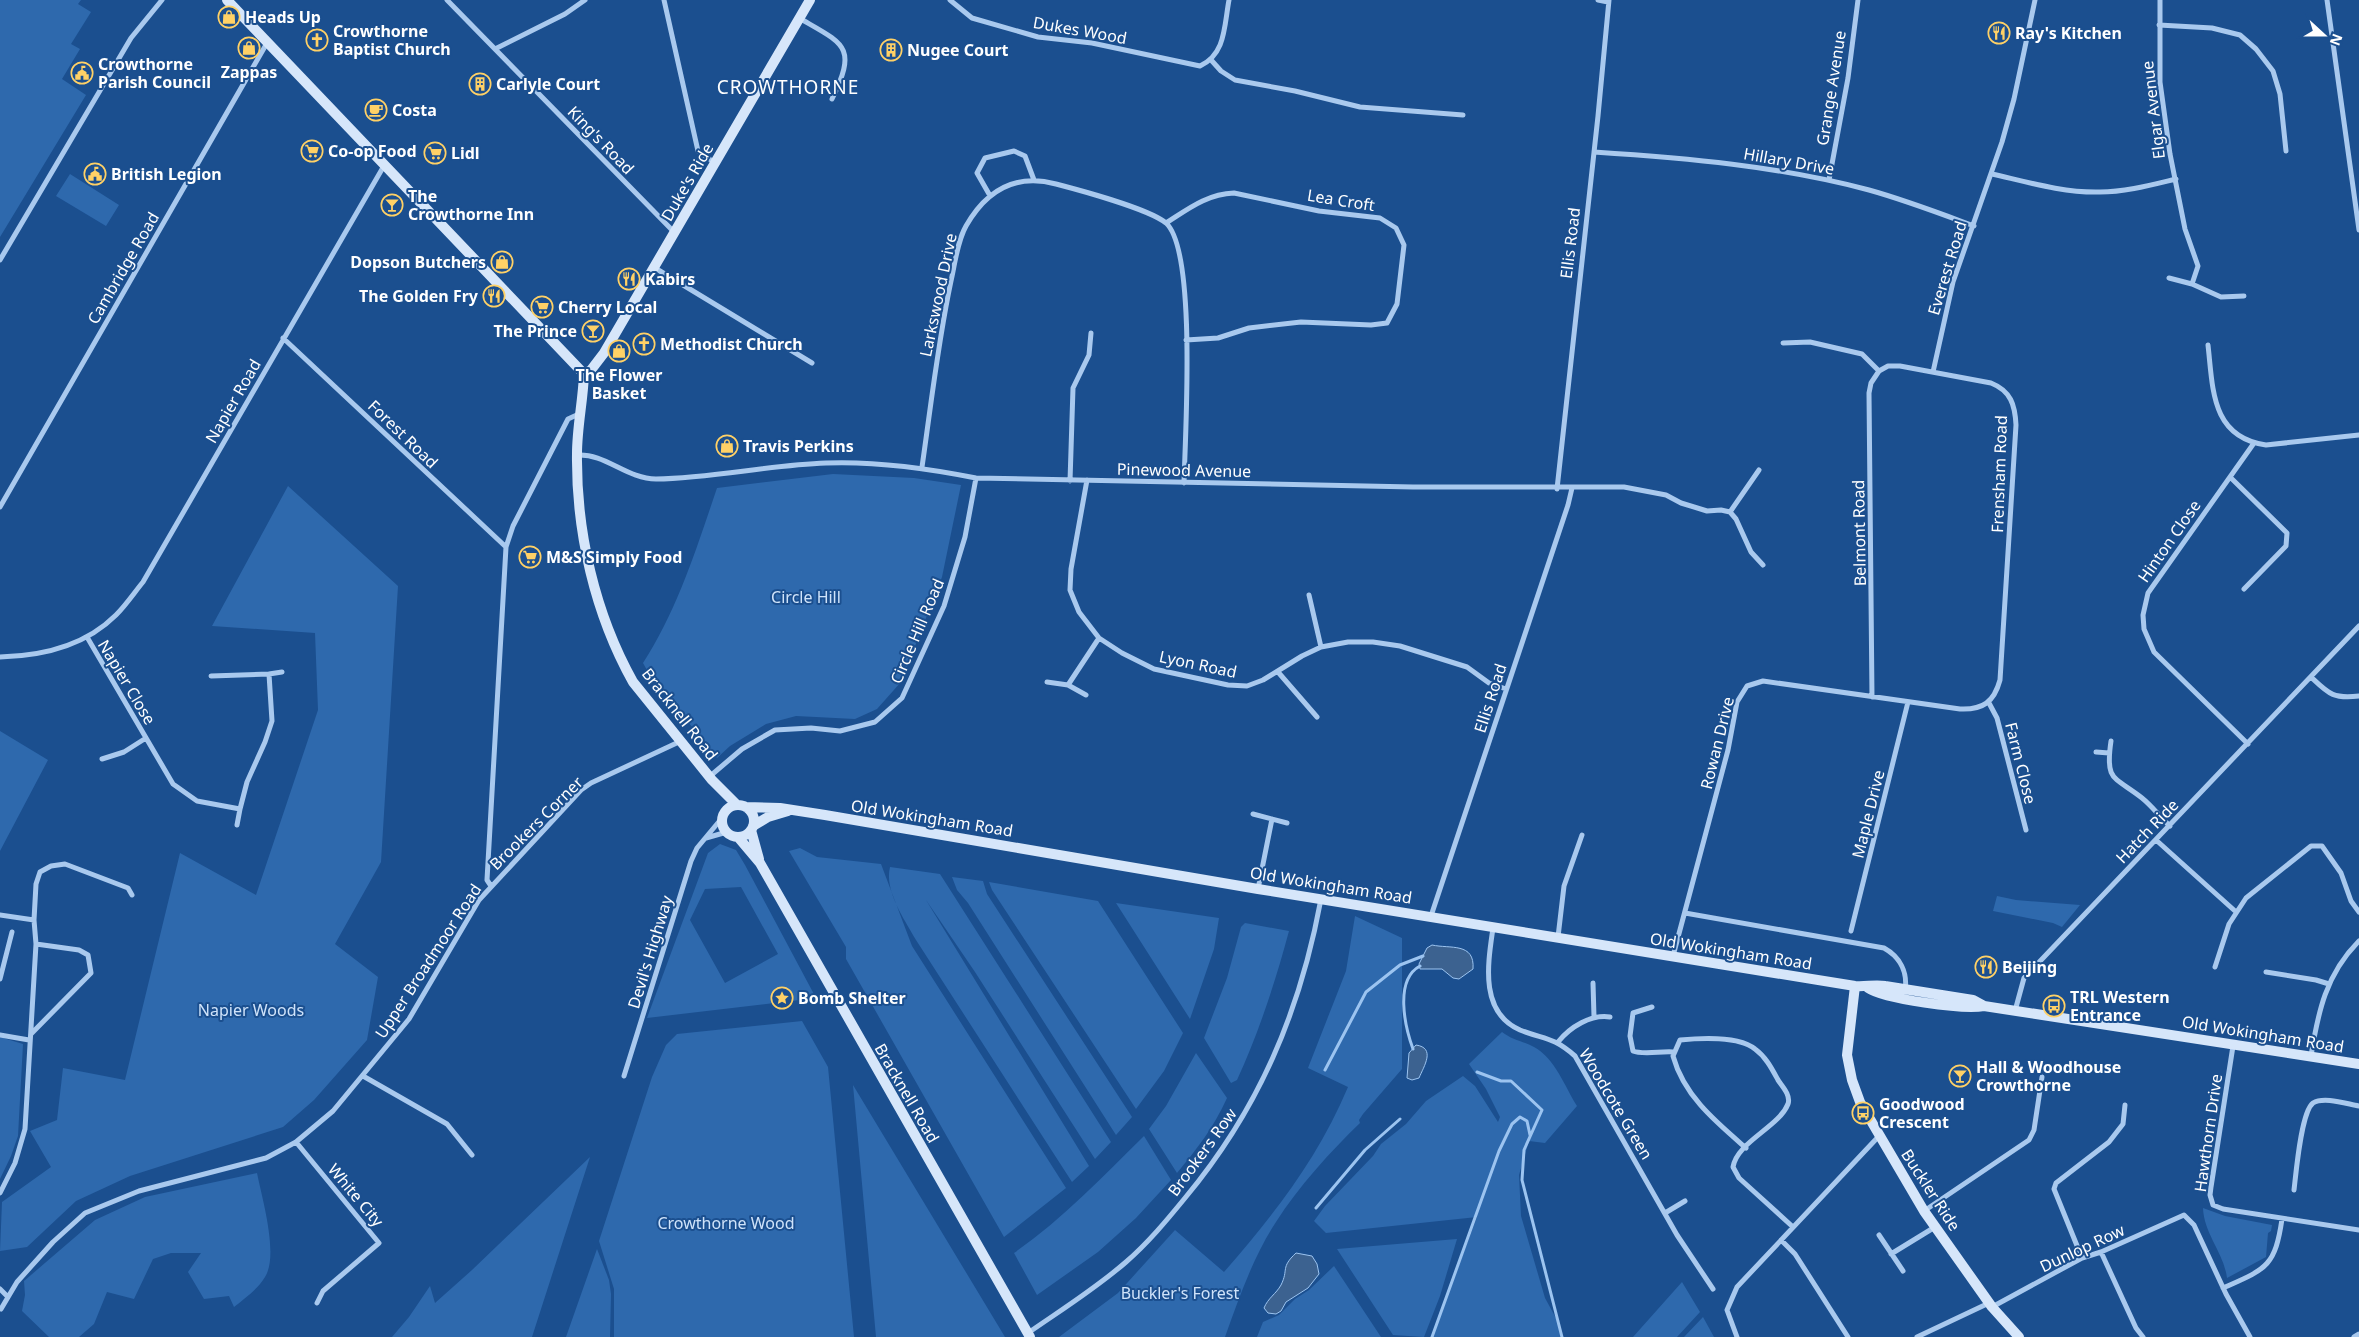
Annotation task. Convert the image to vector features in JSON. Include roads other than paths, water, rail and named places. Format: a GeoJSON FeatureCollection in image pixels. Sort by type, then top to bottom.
{"type":"FeatureCollection","features":[{"type":"Feature","properties":{"kind":"street"},"geometry":{"type":"LineString","coordinates":[[0,260],[130,38],[162,0]]}},
{"type":"Feature","properties":{"kind":"street"},"geometry":{"type":"LineString","coordinates":[[227,0],[386,164],[584,374]]}},
{"type":"Feature","properties":{"kind":"street","name":"King's Road"},"geometry":{"type":"LineString","coordinates":[[447,0],[675,234]]}},
{"type":"Feature","properties":{"kind":"street"},"geometry":{"type":"LineString","coordinates":[[495,49],[565,14],[585,0]]}},
{"type":"Feature","properties":{"kind":"street"},"geometry":{"type":"LineString","coordinates":[[664,0],[698,151],[715,163]]}},
{"type":"Feature","properties":{"kind":"street","name":"Duke's Ride"},"geometry":{"type":"LineString","coordinates":[[584,374],[592,370],[604,353],[810,0]]}},
{"type":"Feature","properties":{"kind":"street","name":"Dukes Wood"},"geometry":{"type":"LineString","coordinates":[[950,0],[972,18],[1038,37],[1092,44],[1200,66],[1212,61]]}},
{"type":"Feature","properties":{"kind":"street"},"geometry":{"type":"LineString","coordinates":[[1229,0],[1219,52],[1212,61],[1221,71],[1235,80],[1296,91],[1360,107],[1463,116]]}},
{"type":"Feature","properties":{"kind":"street"},"geometry":{"type":"LineString","coordinates":[[1598,0],[1608,1]]}},
{"type":"Feature","properties":{"kind":"street","name":"Grange Avenue"},"geometry":{"type":"LineString","coordinates":[[1829,180],[1848,78],[1858,0]]}},
{"type":"Feature","properties":{"kind":"street","name":"Everest Road"},"geometry":{"type":"LineString","coordinates":[[1933,372],[1953,282],[1992,174],[2014,99],[2036,0]]}},
{"type":"Feature","properties":{"kind":"street","name":"Elgar Avenue"},"geometry":{"type":"LineString","coordinates":[[2160,0],[2158,25],[2160,82],[2170,154],[2187,241],[2198,266],[2192,284]]}},
{"type":"Feature","properties":{"kind":"street"},"geometry":{"type":"LineString","coordinates":[[2327,0],[2359,230]]}},
{"type":"Feature","properties":{"kind":"street","name":"Ellis Road"},"geometry":{"type":"LineString","coordinates":[[1557,488],[1594,152],[1608,1]]}},
{"type":"Feature","properties":{"kind":"street"},"geometry":{"type":"LineString","coordinates":[[799,18],[837,40],[845,55],[844,76],[832,99]]}},
{"type":"Feature","properties":{"kind":"street"},"geometry":{"type":"LineString","coordinates":[[2158,25],[2212,28],[2240,35],[2256,49],[2273,71],[2280,94],[2286,151]]}},
{"type":"Feature","properties":{"kind":"street","name":"Cambridge Road"},"geometry":{"type":"LineString","coordinates":[[0,507],[267,42]]}},
{"type":"Feature","properties":{"kind":"street"},"geometry":{"type":"LineString","coordinates":[[989,194],[977,173],[984,158],[1014,151],[1025,156],[1034,180]]}},
{"type":"Feature","properties":{"kind":"street","name":"Hillary Drive"},"geometry":{"type":"LineString","coordinates":[[1594,152],[1736,164],[1829,180],[1894,198],[1974,226]]}},
{"type":"Feature","properties":{"kind":"street","name":"Napier Road"},"geometry":{"type":"LineString","coordinates":[[0,657],[21,657],[57,651],[86,637],[116,616],[143,582],[283,338],[386,164]]}},
{"type":"Feature","properties":{"kind":"street"},"geometry":{"type":"LineString","coordinates":[[1992,174],[2043,185],[2099,193],[2129,190],[2176,179]]}},
{"type":"Feature","properties":{"kind":"street","name":"Larkswood Drive"},"geometry":{"type":"LineString","coordinates":[[922,467],[943,318],[956,258],[965,227],[989,194],[1011,183],[1034,180],[1082,190],[1148,214],[1166,223]]}},
{"type":"Feature","properties":{"kind":"street","name":"Lea Croft"},"geometry":{"type":"LineString","coordinates":[[1166,223],[1200,201],[1221,194],[1234,193],[1319,211],[1380,218],[1396,228],[1404,245],[1397,304],[1387,323],[1371,325],[1301,322],[1249,328],[1218,338],[1186,340]]}},
{"type":"Feature","properties":{"kind":"street"},"geometry":{"type":"LineString","coordinates":[[1166,223],[1175,238],[1186,288],[1188,376],[1184,483]]}},
{"type":"Feature","properties":{"kind":"street"},"geometry":{"type":"LineString","coordinates":[[655,268],[812,363]]}},
{"type":"Feature","properties":{"kind":"street"},"geometry":{"type":"LineString","coordinates":[[2169,278],[2192,284],[2221,297],[2244,296]]}},
{"type":"Feature","properties":{"kind":"street"},"geometry":{"type":"LineString","coordinates":[[1070,481],[1073,388],[1089,355],[1091,333]]}},
{"type":"Feature","properties":{"kind":"street","name":"Forest Road"},"geometry":{"type":"LineString","coordinates":[[283,338],[506,547]]}},
{"type":"Feature","properties":{"kind":"street"},"geometry":{"type":"LineString","coordinates":[[1783,343],[1810,342],[1862,354],[1879,371]]}},
{"type":"Feature","properties":{"kind":"street"},"geometry":{"type":"LineString","coordinates":[[2208,345],[2215,404],[2226,425],[2239,436],[2254,444],[2266,445],[2359,435]]}},
{"type":"Feature","properties":{"kind":"street","name":"Frensham Road"},"geometry":{"type":"LineString","coordinates":[[1879,371],[1888,366],[1900,366],[1999,386],[2010,396],[2014,406],[2016,425],[2000,680],[1997,692],[1989,703]]}},
{"type":"Feature","properties":{"kind":"street","name":"Belmont Road"},"geometry":{"type":"LineString","coordinates":[[1872,697],[1869,393],[1879,371]]}},
{"type":"Feature","properties":{"kind":"street","name":"Bracknell Road"},"geometry":{"type":"LineString","coordinates":[[584,374],[577,455],[580,514],[592,573],[604,614],[621,658],[634,682],[710,778],[741,806]]}},
{"type":"Feature","properties":{"kind":"street","name":"Upper Broadmoor Road"},"geometry":{"type":"LineString","coordinates":[[0,1309],[7,1296],[53,1242],[84,1213],[139,1191],[266,1158],[296,1142],[333,1111],[409,1019],[444,964],[479,900],[491,886],[487,880],[506,547],[512,526],[568,419],[580,414]]}},
{"type":"Feature","properties":{"kind":"street","name":"Hinton Close"},"geometry":{"type":"LineString","coordinates":[[2248,744],[2161,661],[2148,642],[2143,622],[2144,603],[2148,593],[2254,444]]}},
{"type":"Feature","properties":{"kind":"street","name":"Pinewood Avenue"},"geometry":{"type":"LineString","coordinates":[[577,455],[592,456],[628,473],[648,478],[709,475],[826,463],[877,462],[922,467],[976,478],[1184,483],[1557,488],[1624,487],[1647,490],[1708,510],[1730,512]]}},
{"type":"Feature","properties":{"kind":"street"},"geometry":{"type":"LineString","coordinates":[[1759,470],[1730,512],[1736,519],[1751,552],[1763,565]]}},
{"type":"Feature","properties":{"kind":"street"},"geometry":{"type":"LineString","coordinates":[[2230,477],[2287,533],[2286,546],[2244,589]]}},
{"type":"Feature","properties":{"kind":"street","name":"Circle Hill Road"},"geometry":{"type":"LineString","coordinates":[[710,778],[742,750],[775,730],[811,728],[840,731],[875,722],[902,698],[944,606],[965,537],[976,478]]}},
{"type":"Feature","properties":{"kind":"street","name":"Lyon Road"},"geometry":{"type":"LineString","coordinates":[[1087,480],[1071,569],[1070,590],[1079,612],[1099,638],[1122,653],[1154,669],[1228,685],[1247,686],[1278,672],[1302,656],[1321,647],[1348,642],[1373,642],[1400,646],[1467,667],[1489,683],[1506,689]]}},
{"type":"Feature","properties":{"kind":"street","name":"Ellis Road"},"geometry":{"type":"LineString","coordinates":[[1432,916],[1572,488]]}},
{"type":"Feature","properties":{"kind":"street"},"geometry":{"type":"LineString","coordinates":[[1309,595],[1321,647]]}},
{"type":"Feature","properties":{"kind":"street","name":"Hatch Ride"},"geometry":{"type":"LineString","coordinates":[[2015,1010],[2024,978],[2359,626]]}},
{"type":"Feature","properties":{"kind":"street","name":"Napier Close"},"geometry":{"type":"LineString","coordinates":[[86,637],[173,784],[190,798],[240,809]]}},
{"type":"Feature","properties":{"kind":"street"},"geometry":{"type":"LineString","coordinates":[[1068,685],[1099,638]]}},
{"type":"Feature","properties":{"kind":"street"},"geometry":{"type":"LineString","coordinates":[[211,676],[282,672]]}},
{"type":"Feature","properties":{"kind":"street"},"geometry":{"type":"LineString","coordinates":[[1278,672],[1317,717]]}},
{"type":"Feature","properties":{"kind":"street"},"geometry":{"type":"LineString","coordinates":[[237,825],[247,782],[272,721],[269,674]]}},
{"type":"Feature","properties":{"kind":"street"},"geometry":{"type":"LineString","coordinates":[[2311,677],[2331,695],[2341,697],[2359,696]]}},
{"type":"Feature","properties":{"kind":"street","name":"Rowan Drive"},"geometry":{"type":"LineString","coordinates":[[1673,957],[1732,735],[1737,702],[1747,686],[1763,681],[1972,710],[1989,703]]}},
{"type":"Feature","properties":{"kind":"street"},"geometry":{"type":"LineString","coordinates":[[1047,682],[1068,685],[1086,695]]}},
{"type":"Feature","properties":{"kind":"street","name":"Maple Drive"},"geometry":{"type":"LineString","coordinates":[[1851,931],[1908,702]]}},
{"type":"Feature","properties":{"kind":"street","name":"Farm Close"},"geometry":{"type":"LineString","coordinates":[[1989,703],[1998,718],[2026,830]]}},
{"type":"Feature","properties":{"kind":"street","name":"Napier Close"},"geometry":{"type":"LineString","coordinates":[[102,758],[124,752],[146,738]]}},
{"type":"Feature","properties":{"kind":"street","name":"Brookers Corner"},"geometry":{"type":"LineString","coordinates":[[491,886],[581,790],[591,783],[681,741]]}},
{"type":"Feature","properties":{"kind":"street"},"geometry":{"type":"LineString","coordinates":[[2111,741],[2108,764],[2114,778],[2143,799],[2170,826]]}},
{"type":"Feature","properties":{"kind":"street"},"geometry":{"type":"LineString","coordinates":[[2096,752],[2109,753]]}},
{"type":"Feature","properties":{"kind":"street","name":"Bracknell Road"},"geometry":{"type":"LineString","coordinates":[[710,778],[724,815]]}},
{"type":"Feature","properties":{"kind":"street"},"geometry":{"type":"LineString","coordinates":[[741,806],[753,816],[752,828],[738,837],[727,832],[724,828],[724,815],[741,806]]}},
{"type":"Feature","properties":{"kind":"street","name":"Old Wokingham Road"},"geometry":{"type":"LineString","coordinates":[[741,806],[771,807],[1258,889],[1432,916],[1493,928],[1868,988],[1876,993],[1905,994],[1972,1009],[1984,1006],[2015,1010],[2232,1046],[2359,1064]]}},
{"type":"Feature","properties":{"kind":"street","name":"Old Wokingham Road"},"geometry":{"type":"LineString","coordinates":[[752,828],[768,817],[789,811]]}},
{"type":"Feature","properties":{"kind":"street"},"geometry":{"type":"LineString","coordinates":[[1254,814],[1287,823]]}},
{"type":"Feature","properties":{"kind":"street","name":"Devil's Highway"},"geometry":{"type":"LineString","coordinates":[[624,1076],[692,860],[697,848],[724,815]]}},
{"type":"Feature","properties":{"kind":"street"},"geometry":{"type":"LineString","coordinates":[[1258,889],[1272,819]]}},
{"type":"Feature","properties":{"kind":"street","name":"Bracknell Road"},"geometry":{"type":"LineString","coordinates":[[752,828],[760,863]]}},
{"type":"Feature","properties":{"kind":"street"},"geometry":{"type":"LineString","coordinates":[[706,838],[727,832]]}},
{"type":"Feature","properties":{"kind":"street"},"geometry":{"type":"LineString","coordinates":[[1558,937],[1564,886],[1582,835]]}},
{"type":"Feature","properties":{"kind":"street","name":"Bracknell Road"},"geometry":{"type":"LineString","coordinates":[[738,837],[760,863],[1029,1335]]}},
{"type":"Feature","properties":{"kind":"street"},"geometry":{"type":"LineString","coordinates":[[2156,840],[2235,912]]}},
{"type":"Feature","properties":{"kind":"street"},"geometry":{"type":"LineString","coordinates":[[2215,966],[2222,939],[2235,912],[2246,898],[2261,883],[2311,846],[2322,846],[2341,873],[2351,901],[2359,912]]}},
{"type":"Feature","properties":{"kind":"street"},"geometry":{"type":"LineString","coordinates":[[0,1193],[16,1163],[25,1129],[36,944],[34,920],[36,884],[40,872],[51,866],[64,864],[128,888],[132,895]]}},
{"type":"Feature","properties":{"kind":"street","name":"Brookers Row"},"geometry":{"type":"LineString","coordinates":[[1029,1335],[1081,1297],[1150,1240],[1213,1164],[1231,1138],[1263,1080],[1291,1015],[1303,978],[1321,898]]}},
{"type":"Feature","properties":{"kind":"street"},"geometry":{"type":"LineString","coordinates":[[1685,913],[1884,948],[1895,954],[1906,973],[1905,994]]}},
{"type":"Feature","properties":{"kind":"street"},"geometry":{"type":"LineString","coordinates":[[0,915],[34,920]]}},
{"type":"Feature","properties":{"kind":"street","name":"Woodcote Green"},"geometry":{"type":"LineString","coordinates":[[1493,928],[1488,986],[1494,1006],[1510,1024],[1558,1042],[1575,1056],[1677,1235],[1712,1289]]}},
{"type":"Feature","properties":{"kind":"street"},"geometry":{"type":"LineString","coordinates":[[0,979],[12,932]]}},
{"type":"Feature","properties":{"kind":"street"},"geometry":{"type":"LineString","coordinates":[[2311,1057],[2322,1000],[2329,984],[2359,941]]}},
{"type":"Feature","properties":{"kind":"street"},"geometry":{"type":"LineString","coordinates":[[30,1037],[91,973],[88,956],[79,950],[36,944]]}},
{"type":"Feature","properties":{"kind":"street"},"geometry":{"type":"LineString","coordinates":[[2266,972],[2329,984]]}},
{"type":"Feature","properties":{"kind":"street"},"geometry":{"type":"LineString","coordinates":[[1592,983],[1594,1017]]}},
{"type":"Feature","properties":{"kind":"street","name":"Buckler Ride"},"geometry":{"type":"LineString","coordinates":[[1855,986],[1847,1044],[1848,1065],[1860,1102],[1924,1211],[1991,1305],[2019,1337]]}},
{"type":"Feature","properties":{"kind":"street"},"geometry":{"type":"LineString","coordinates":[[1652,1007],[1633,1013],[1630,1036],[1632,1050],[1639,1054],[1653,1051],[1673,1052]]}},
{"type":"Feature","properties":{"kind":"street"},"geometry":{"type":"LineString","coordinates":[[1558,1042],[1585,1020],[1594,1017],[1610,1017]]}},
{"type":"Feature","properties":{"kind":"street"},"geometry":{"type":"LineString","coordinates":[[0,1035],[30,1037]]}},
{"type":"Feature","properties":{"kind":"street"},"geometry":{"type":"LineString","coordinates":[[1746,1148],[1701,1108],[1675,1061],[1673,1052],[1680,1040],[1701,1038],[1747,1044],[1766,1059],[1788,1100],[1781,1114],[1746,1148],[1734,1163],[1734,1172],[1793,1228]]}},
{"type":"Feature","properties":{"kind":"street","name":"Hawthorn Drive"},"geometry":{"type":"LineString","coordinates":[[2232,1046],[2211,1187],[2213,1205],[2223,1209],[2359,1230]]}},
{"type":"Feature","properties":{"kind":"street"},"geometry":{"type":"LineString","coordinates":[[363,1076],[447,1124],[472,1155]]}},
{"type":"Feature","properties":{"kind":"street"},"geometry":{"type":"LineString","coordinates":[[1924,1211],[2029,1140],[2034,1130],[2042,1077]]}},
{"type":"Feature","properties":{"kind":"street"},"geometry":{"type":"LineString","coordinates":[[2294,1190],[2304,1123],[2310,1106],[2319,1101],[2359,1106]]}},
{"type":"Feature","properties":{"kind":"street"},"geometry":{"type":"LineString","coordinates":[[2082,1258],[2054,1189],[2056,1183],[2108,1142],[2122,1124],[2125,1105]]}},
{"type":"Feature","properties":{"kind":"street"},"geometry":{"type":"LineString","coordinates":[[1737,1337],[1727,1314],[1729,1300],[1737,1287],[1879,1136]]}},
{"type":"Feature","properties":{"kind":"street","name":"White City"},"geometry":{"type":"LineString","coordinates":[[296,1142],[379,1243],[323,1290],[316,1303]]}},
{"type":"Feature","properties":{"kind":"street"},"geometry":{"type":"LineString","coordinates":[[1665,1213],[1686,1201]]}},
{"type":"Feature","properties":{"kind":"street","name":"Dunlop Row"},"geometry":{"type":"LineString","coordinates":[[1917,1337],[1991,1305],[2082,1258],[2101,1252],[2184,1215],[2194,1225],[2223,1288]]}},
{"type":"Feature","properties":{"kind":"street"},"geometry":{"type":"LineString","coordinates":[[2250,1337],[2223,1288],[2267,1265],[2277,1248],[2282,1219]]}},
{"type":"Feature","properties":{"kind":"street"},"geometry":{"type":"LineString","coordinates":[[1891,1254],[1935,1226]]}},
{"type":"Feature","properties":{"kind":"street"},"geometry":{"type":"LineString","coordinates":[[1879,1235],[1903,1272]]}},
{"type":"Feature","properties":{"kind":"street"},"geometry":{"type":"LineString","coordinates":[[1781,1240],[1795,1254],[1848,1337]]}},
{"type":"Feature","properties":{"kind":"street"},"geometry":{"type":"LineString","coordinates":[[2101,1252],[2136,1328],[2143,1337]]}},
{"type":"Feature","properties":{"kind":"street"},"geometry":{"type":"LineString","coordinates":[[0,1289],[7,1296]]}},
{"type":"Feature","properties":{"kind":"street"},"geometry":{"type":"LineString","coordinates":[[2354,1337],[2359,1334]]}},
{"type":"Feature","properties":{"kind":"waterway"},"geometry":{"type":"LineString","coordinates":[[1325,1070],[1366,992],[1400,965],[1423,956]]}},
{"type":"Feature","properties":{"kind":"waterway"},"geometry":{"type":"LineString","coordinates":[[1413,1049],[1405,1017],[1404,993],[1412,973],[1420,966]]}},
{"type":"Feature","properties":{"kind":"waterway"},"geometry":{"type":"LineString","coordinates":[[1477,1072],[1501,1081],[1511,1081],[1542,1110],[1524,1150],[1522,1180],[1562,1337]]}},
{"type":"Feature","properties":{"kind":"waterway"},"geometry":{"type":"LineString","coordinates":[[1432,1337],[1499,1151],[1512,1124],[1520,1117],[1527,1121],[1530,1135]]}},
{"type":"Feature","properties":{"kind":"waterway"},"geometry":{"type":"LineString","coordinates":[[1316,1208],[1365,1150],[1400,1119]]}},
{"type":"Feature","properties":{"kind":"place","name":"Heads Up"},"geometry":{"type":"Point","coordinates":[229,17]}},
{"type":"Feature","properties":{"kind":"place","name":"Ray's Kitchen"},"geometry":{"type":"Point","coordinates":[1999,33]}},
{"type":"Feature","properties":{"kind":"place","name":"Crowthorne Baptist Church"},"geometry":{"type":"Point","coordinates":[317,40]}},
{"type":"Feature","properties":{"kind":"place","name":"Zappas"},"geometry":{"type":"Point","coordinates":[249,48]}},
{"type":"Feature","properties":{"kind":"place","name":"Nugee Court"},"geometry":{"type":"Point","coordinates":[891,50]}},
{"type":"Feature","properties":{"kind":"place","name":"Crowthorne Parish Council"},"geometry":{"type":"Point","coordinates":[82,73]}},
{"type":"Feature","properties":{"kind":"place","name":"Carlyle Court"},"geometry":{"type":"Point","coordinates":[480,84]}},
{"type":"Feature","properties":{"kind":"place","name":"Costa"},"geometry":{"type":"Point","coordinates":[376,110]}},
{"type":"Feature","properties":{"kind":"place","name":"Co-op Food"},"geometry":{"type":"Point","coordinates":[312,151]}},
{"type":"Feature","properties":{"kind":"place","name":"Lidl"},"geometry":{"type":"Point","coordinates":[435,153]}},
{"type":"Feature","properties":{"kind":"place","name":"British Legion"},"geometry":{"type":"Point","coordinates":[95,174]}},
{"type":"Feature","properties":{"kind":"place","name":"The Crowthorne Inn"},"geometry":{"type":"Point","coordinates":[392,205]}},
{"type":"Feature","properties":{"kind":"place","name":"Dopson Butchers"},"geometry":{"type":"Point","coordinates":[502,262]}},
{"type":"Feature","properties":{"kind":"place","name":"Kabirs"},"geometry":{"type":"Point","coordinates":[629,279]}},
{"type":"Feature","properties":{"kind":"place","name":"The Golden Fry"},"geometry":{"type":"Point","coordinates":[494,296]}},
{"type":"Feature","properties":{"kind":"place","name":"Cherry Local"},"geometry":{"type":"Point","coordinates":[542,307]}},
{"type":"Feature","properties":{"kind":"place","name":"The Prince"},"geometry":{"type":"Point","coordinates":[593,331]}},
{"type":"Feature","properties":{"kind":"place","name":"Methodist Church"},"geometry":{"type":"Point","coordinates":[644,344]}},
{"type":"Feature","properties":{"kind":"place","name":"The Flower Basket"},"geometry":{"type":"Point","coordinates":[619,351]}},
{"type":"Feature","properties":{"kind":"place","name":"Travis Perkins"},"geometry":{"type":"Point","coordinates":[727,446]}},
{"type":"Feature","properties":{"kind":"place","name":"M&S Simply Food"},"geometry":{"type":"Point","coordinates":[530,557]}},
{"type":"Feature","properties":{"kind":"place","name":"Beijing"},"geometry":{"type":"Point","coordinates":[1986,967]}},
{"type":"Feature","properties":{"kind":"place","name":"Bomb Shelter"},"geometry":{"type":"Point","coordinates":[782,998]}},
{"type":"Feature","properties":{"kind":"place","name":"TRL Western Entrance"},"geometry":{"type":"Point","coordinates":[2054,1006]}},
{"type":"Feature","properties":{"kind":"place","name":"Hall & Woodhouse Crowthorne"},"geometry":{"type":"Point","coordinates":[1960,1076]}},
{"type":"Feature","properties":{"kind":"place","name":"Goodwood Crescent"},"geometry":{"type":"Point","coordinates":[1863,1113]}},
{"type":"Feature","properties":{"kind":"district","name":"CROWTHORNE"},"geometry":{"type":"Point","coordinates":[788,87]}},
{"type":"Feature","properties":{"kind":"park label","name":"Circle Hill"},"geometry":{"type":"Point","coordinates":[806,597]}},
{"type":"Feature","properties":{"kind":"park label","name":"Napier Woods"},"geometry":{"type":"Point","coordinates":[251,1010]}},
{"type":"Feature","properties":{"kind":"park label","name":"Crowthorne Wood"},"geometry":{"type":"Point","coordinates":[726,1223]}},
{"type":"Feature","properties":{"kind":"park label","name":"Buckler's Forest"},"geometry":{"type":"Point","coordinates":[1180,1293]}}]}
